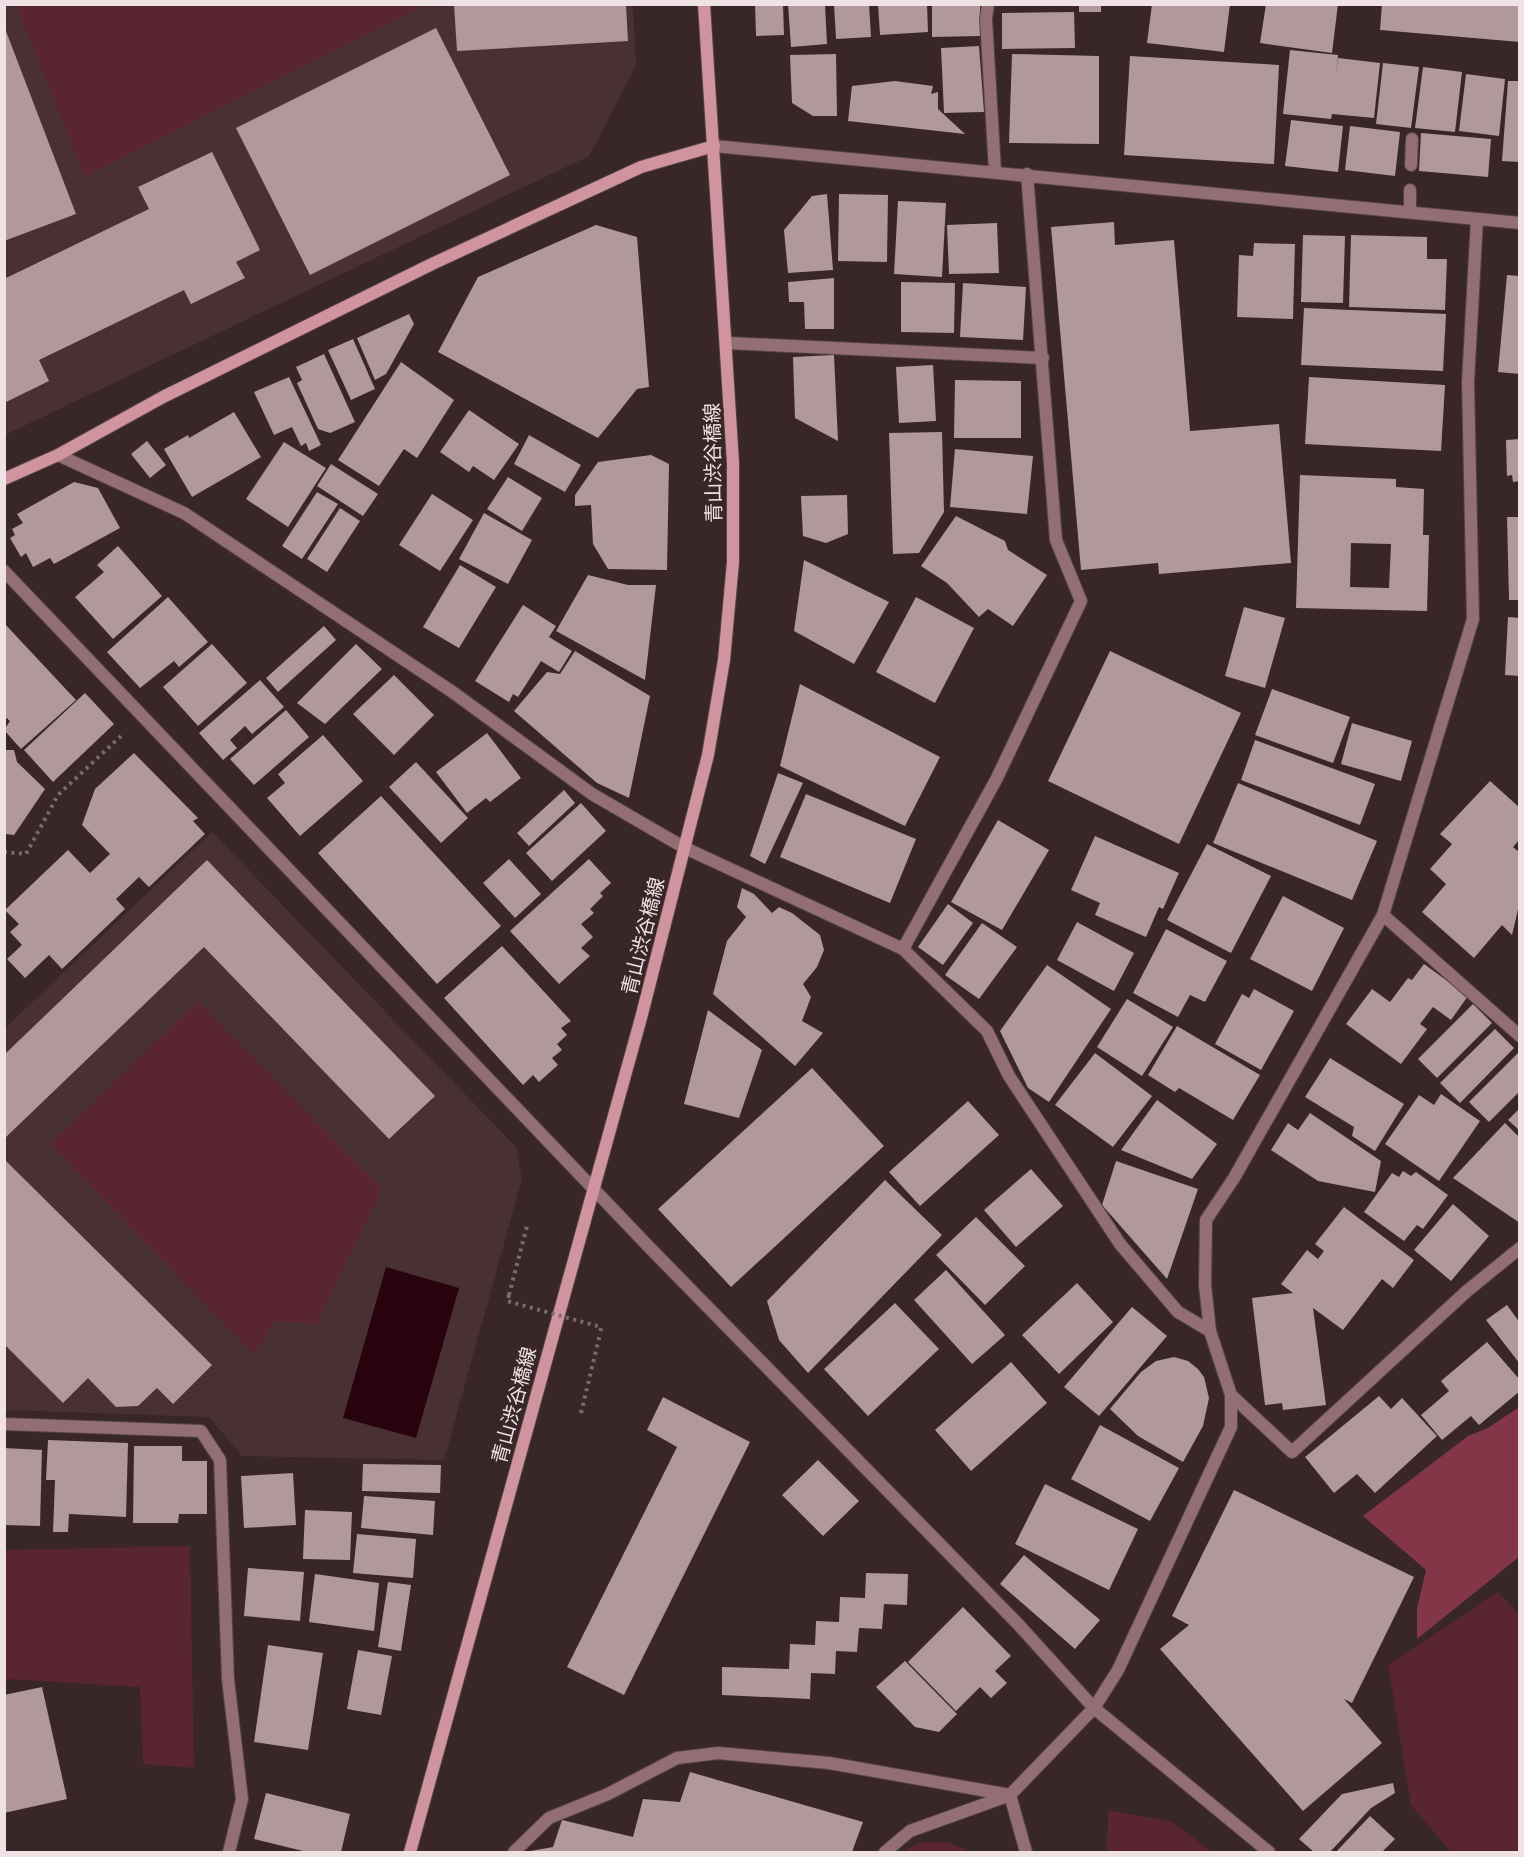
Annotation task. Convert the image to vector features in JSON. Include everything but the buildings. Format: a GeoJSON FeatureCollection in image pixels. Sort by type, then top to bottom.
{"type":"FeatureCollection","features":[{"type":"Feature","properties":{"kind":"street","name":"青山渋谷橋線"},"geometry":{"type":"LineString","coordinates":[[410,1852],[641,1018],[708,755],[724,660],[733,562],[733,462],[728,344],[704,4]]}},
{"type":"Feature","properties":{"kind":"street"},"geometry":{"type":"LineString","coordinates":[[988,4],[986,20],[995,171]]}},
{"type":"Feature","properties":{"kind":"street"},"geometry":{"type":"LineString","coordinates":[[1411,165],[1412,138]]}},
{"type":"Feature","properties":{"kind":"street"},"geometry":{"type":"LineString","coordinates":[[4,479],[58,455],[163,397],[442,259],[641,167],[714,146],[1410,210],[1520,223]]}},
{"type":"Feature","properties":{"kind":"street"},"geometry":{"type":"LineString","coordinates":[[903,949],[997,778],[1081,601],[1056,540],[1027,174]]}},
{"type":"Feature","properties":{"kind":"street"},"geometry":{"type":"LineString","coordinates":[[1410,190],[1410,210]]}},
{"type":"Feature","properties":{"kind":"street"},"geometry":{"type":"LineString","coordinates":[[885,1852],[910,1831],[1010,1795],[1094,1708],[1118,1670],[1231,1427],[1231,1395],[1210,1331],[1205,1285],[1206,1220],[1234,1178],[1383,915],[1473,619],[1468,382],[1477,219]]}},
{"type":"Feature","properties":{"kind":"street"},"geometry":{"type":"LineString","coordinates":[[728,344],[1042,358]]}},
{"type":"Feature","properties":{"kind":"street"},"geometry":{"type":"LineString","coordinates":[[58,455],[184,513],[454,693],[592,794],[685,848],[903,949],[987,1031],[1009,1076],[1120,1244],[1178,1312],[1210,1331]]}},
{"type":"Feature","properties":{"kind":"street"},"geometry":{"type":"LineString","coordinates":[[4,571],[649,1247],[1018,1624],[1094,1708],[1269,1852]]}},
{"type":"Feature","properties":{"kind":"street"},"geometry":{"type":"LineString","coordinates":[[1383,915],[1520,1036]]}},
{"type":"Feature","properties":{"kind":"street"},"geometry":{"type":"LineString","coordinates":[[1231,1395],[1292,1452],[1467,1291],[1520,1248]]}},
{"type":"Feature","properties":{"kind":"street"},"geometry":{"type":"LineString","coordinates":[[4,1424],[201,1431],[220,1460],[228,1679],[242,1799],[230,1852]]}},
{"type":"Feature","properties":{"kind":"street"},"geometry":{"type":"LineString","coordinates":[[514,1852],[549,1818],[608,1794],[676,1758],[708,1755],[829,1763],[1010,1795]]}},
{"type":"Feature","properties":{"kind":"street"},"geometry":{"type":"LineString","coordinates":[[1010,1795],[1026,1852]]}},
{"type":"Feature","properties":{"kind":"path"},"geometry":{"type":"LineString","coordinates":[[4,852],[26,854],[58,795],[141,717]]}},
{"type":"Feature","properties":{"kind":"path"},"geometry":{"type":"LineString","coordinates":[[527,1226],[507,1301],[601,1327],[581,1413]]}},
{"type":"Feature","properties":{"kind":"shaded area"},"geometry":{"type":"Polygon","coordinates":[[[5,5],[633,5],[636,66],[589,156],[5,435],[5,5]]]}},
{"type":"Feature","properties":{"kind":"shaded area"},"geometry":{"type":"Polygon","coordinates":[[[16,5],[425,5],[85,177],[16,5]]]}},
{"type":"Feature","properties":{"kind":"shaded area"},"geometry":{"type":"Polygon","coordinates":[[[212,832],[516,1147],[522,1179],[444,1460],[242,1456],[209,1417],[5,1410],[5,1028],[212,832]]]}},
{"type":"Feature","properties":{"kind":"shaded area"},"geometry":{"type":"Polygon","coordinates":[[[198,1001],[382,1189],[316,1325],[276,1321],[253,1354],[50,1144],[198,1001]]]}},
{"type":"Feature","properties":{"kind":"shaded area"},"geometry":{"type":"Polygon","coordinates":[[[386,1267],[459,1288],[416,1438],[343,1418],[386,1267]]]}},
{"type":"Feature","properties":{"kind":"shaded area"},"geometry":{"type":"Polygon","coordinates":[[[1519,1407],[1519,1557],[1417,1639],[1417,1608],[1426,1570],[1363,1516],[1468,1436],[1488,1428],[1519,1407]]]}},
{"type":"Feature","properties":{"kind":"shaded area"},"geometry":{"type":"Polygon","coordinates":[[[190,1546],[194,1768],[143,1764],[140,1687],[5,1679],[5,1550],[190,1546]]]}},
{"type":"Feature","properties":{"kind":"shaded area"},"geometry":{"type":"Polygon","coordinates":[[[1498,1592],[1519,1614],[1519,1852],[1451,1852],[1411,1805],[1388,1665],[1498,1592]]]}},
{"type":"Feature","properties":{"kind":"shaded area"},"geometry":{"type":"Polygon","coordinates":[[[1108,1810],[1172,1822],[1212,1852],[1107,1852],[1108,1810]]]}},
{"type":"Feature","properties":{"kind":"shaded area"},"geometry":{"type":"Polygon","coordinates":[[[921,1842],[950,1843],[970,1852],[903,1852],[921,1842]]]}}]}
